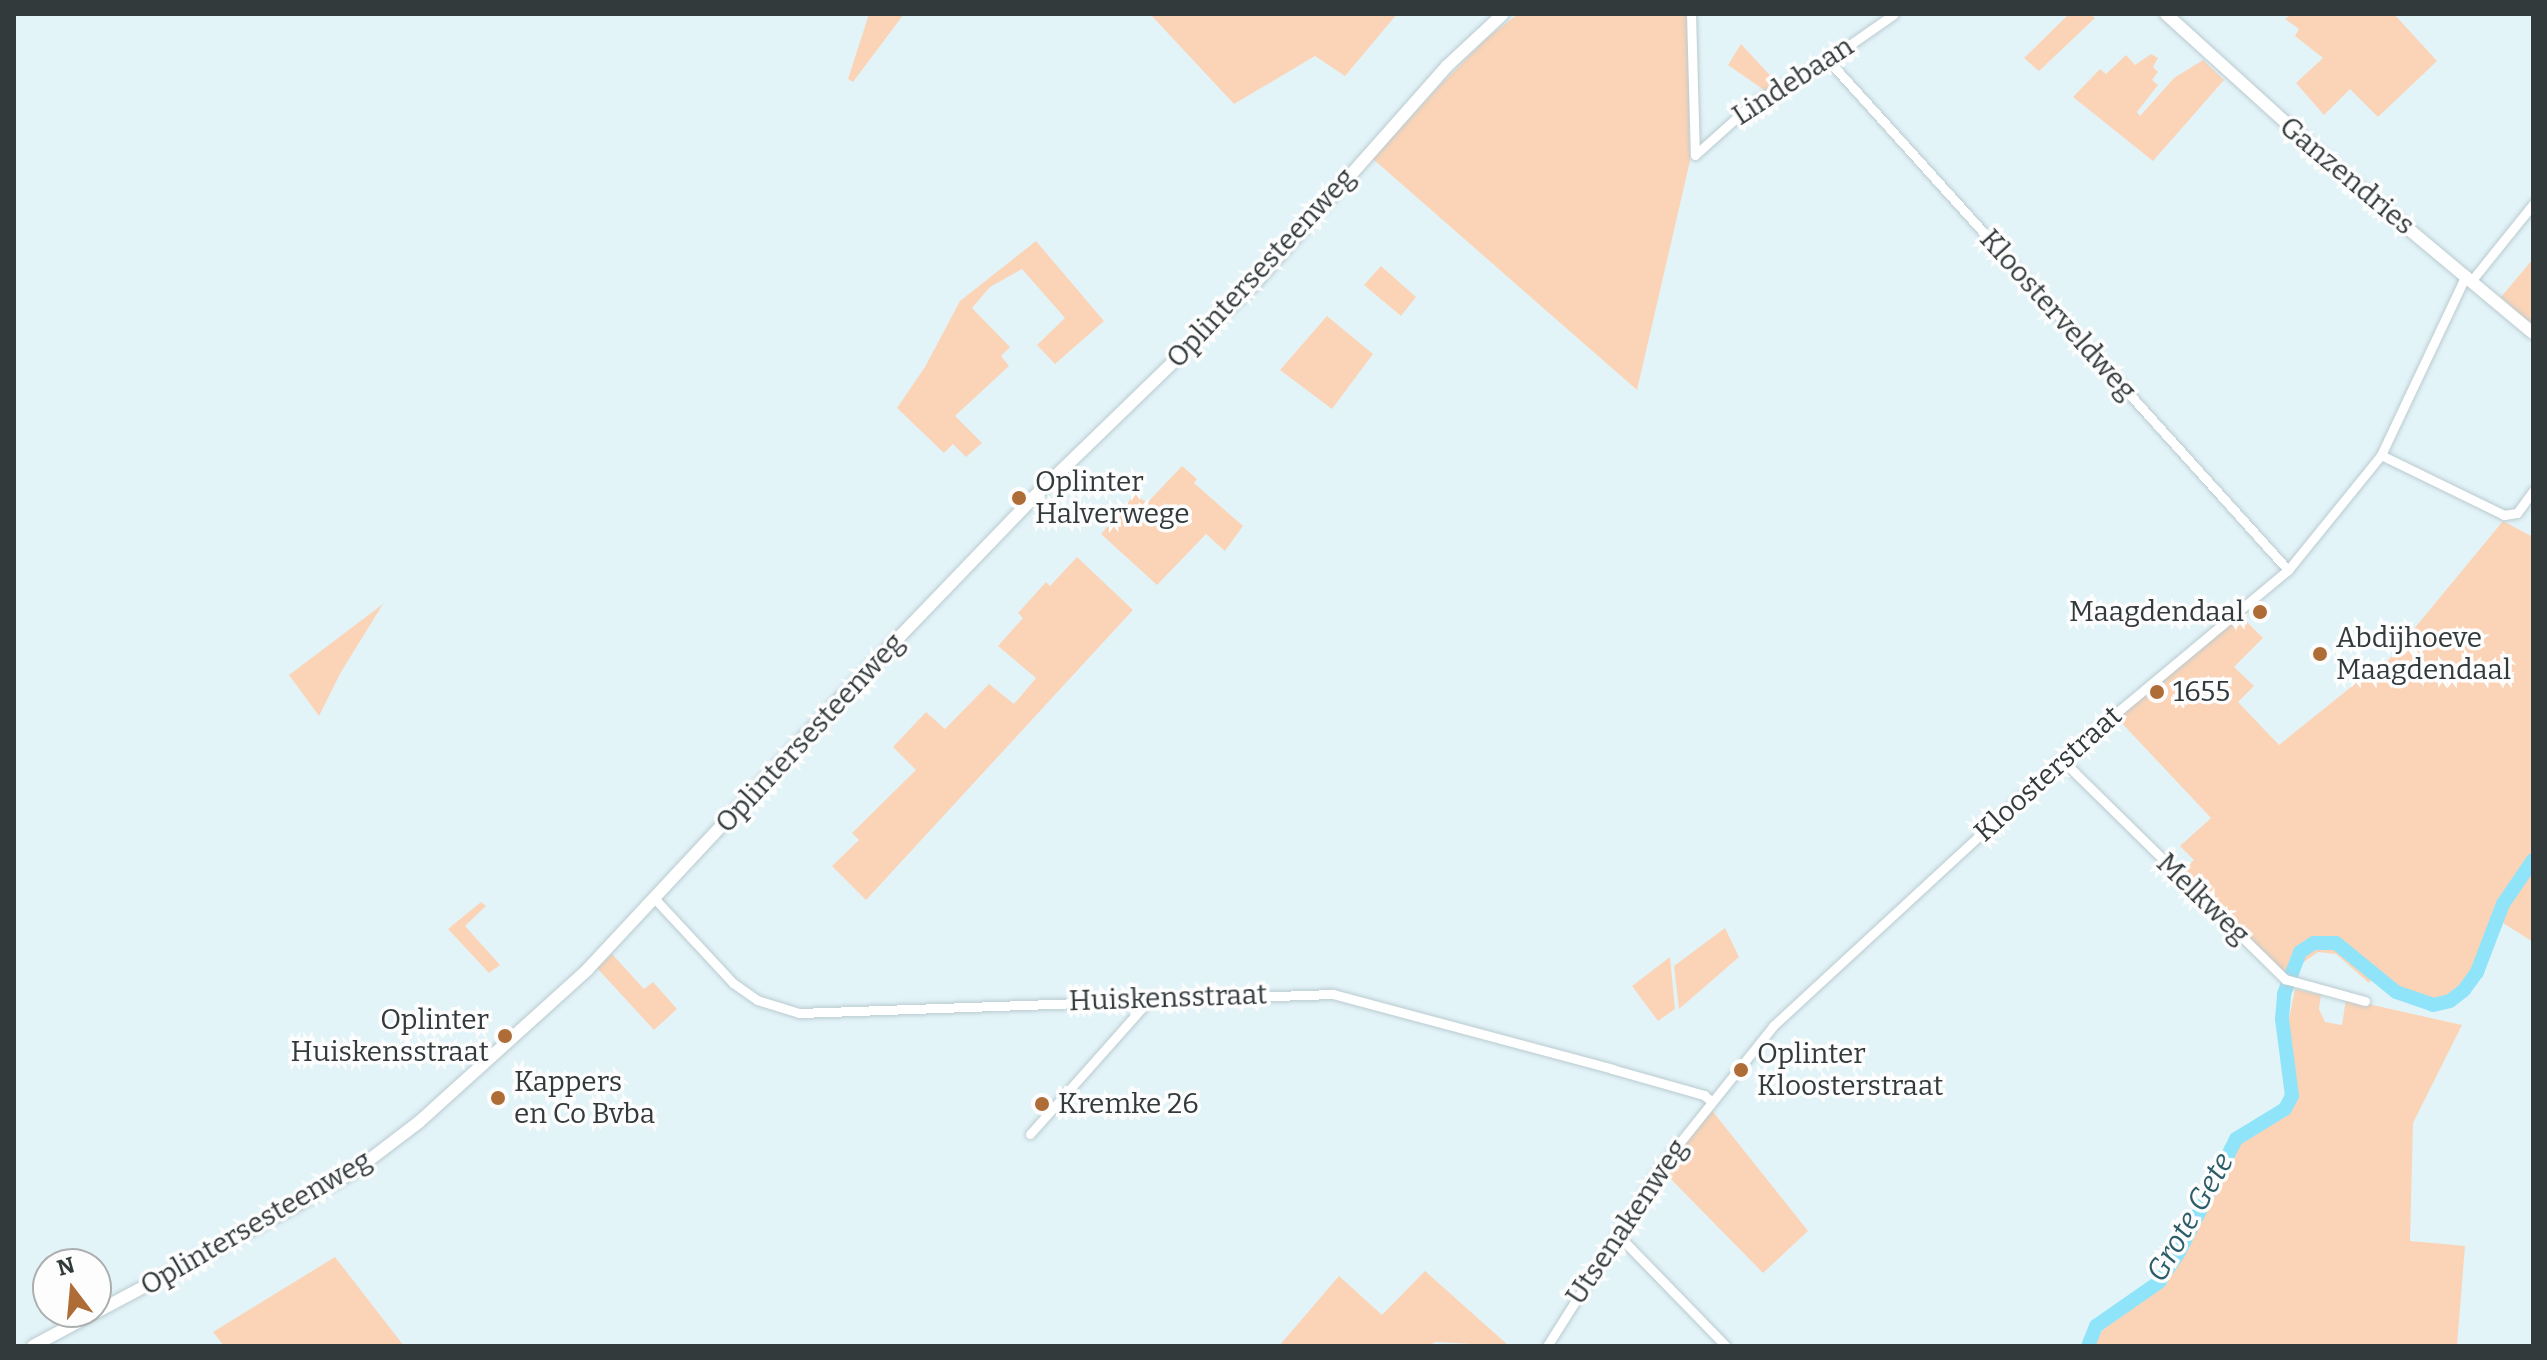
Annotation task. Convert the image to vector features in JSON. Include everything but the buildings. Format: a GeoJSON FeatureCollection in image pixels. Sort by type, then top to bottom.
{"type":"FeatureCollection","features":[{"type":"Feature","properties":{"kind":"street","name":"Oplintersesteenweg"},"geometry":{"type":"LineString","coordinates":[[33,1346],[290,1209],[356,1170],[419,1122],[576,981],[1023,509],[1256,282],[1447,66],[1503,14]]}},
{"type":"Feature","properties":{"kind":"street","name":"Lindebaan"},"geometry":{"type":"LineString","coordinates":[[1691,14],[1695,155],[1754,102],[1828,60],[1894,14]]}},
{"type":"Feature","properties":{"kind":"street","name":"Ganzendries"},"geometry":{"type":"LineString","coordinates":[[2166,14],[2338,170],[2533,333]]}},
{"type":"Feature","properties":{"kind":"street","name":"Kloosterveldweg"},"geometry":{"type":"LineString","coordinates":[[1828,60],[2288,570]]}},
{"type":"Feature","properties":{"kind":"street","name":"Kloosterstraat"},"geometry":{"type":"LineString","coordinates":[[1711,1101],[1739,1063],[1806,993],[2062,760],[2288,570],[2381,455],[2469,278],[2533,204]]}},
{"type":"Feature","properties":{"kind":"street"},"geometry":{"type":"LineString","coordinates":[[2381,455],[2504,515],[2517,513],[2533,491]]}},
{"type":"Feature","properties":{"kind":"street","name":"Melkweg"},"geometry":{"type":"LineString","coordinates":[[2062,760],[2290,982],[2365,1001]]}},
{"type":"Feature","properties":{"kind":"street","name":"Huiskensstraat"},"geometry":{"type":"LineString","coordinates":[[655,899],[733,983],[757,1000],[788,1010],[827,1013],[1333,994],[1704,1095],[1711,1101]]}},
{"type":"Feature","properties":{"kind":"street"},"geometry":{"type":"LineString","coordinates":[[1030,1134],[1150,999]]}},
{"type":"Feature","properties":{"kind":"street","name":"Utsenakenweg"},"geometry":{"type":"LineString","coordinates":[[1547,1346],[1661,1166],[1711,1101]]}},
{"type":"Feature","properties":{"kind":"street"},"geometry":{"type":"LineString","coordinates":[[1617,1234],[1726,1346]]}},
{"type":"Feature","properties":{"kind":"shaded area"},"geometry":{"type":"Polygon","coordinates":[[[869,14],[904,14],[853,82],[848,79],[869,14]]]}},
{"type":"Feature","properties":{"kind":"shaded area"},"geometry":{"type":"Polygon","coordinates":[[[1150,14],[1397,14],[1345,76],[1315,56],[1234,104],[1150,14]]]}},
{"type":"Feature","properties":{"kind":"shaded area"},"geometry":{"type":"Polygon","coordinates":[[[1518,14],[1688,14],[1690,161],[1637,390],[1373,159],[1487,38],[1518,14]]]}},
{"type":"Feature","properties":{"kind":"shaded area"},"geometry":{"type":"Polygon","coordinates":[[[2069,14],[2090,14],[2095,18],[2039,71],[2024,58],[2069,14]]]}},
{"type":"Feature","properties":{"kind":"shaded area"},"geometry":{"type":"Polygon","coordinates":[[[2291,14],[2394,14],[2437,61],[2378,117],[2350,89],[2324,115],[2296,83],[2323,58],[2295,36],[2299,29],[2285,19],[2291,14]]]}},
{"type":"Feature","properties":{"kind":"shaded area"},"geometry":{"type":"Polygon","coordinates":[[[1741,44],[1779,85],[1767,92],[1728,65],[1741,44]]]}},
{"type":"Feature","properties":{"kind":"shaded area"},"geometry":{"type":"Polygon","coordinates":[[[2151,54],[2158,58],[2153,67],[2158,72],[2152,80],[2158,85],[2137,112],[2140,116],[2174,78],[2203,60],[2224,80],[2153,161],[2073,97],[2100,69],[2106,74],[2126,55],[2135,65],[2151,54]]]}},
{"type":"Feature","properties":{"kind":"shaded area"},"geometry":{"type":"Polygon","coordinates":[[[1036,241],[1104,321],[1055,364],[1037,345],[1065,318],[1022,269],[990,287],[972,308],[1010,347],[1001,356],[1009,366],[955,416],[982,443],[966,457],[953,444],[944,453],[897,408],[925,367],[960,301],[1036,241]]]}},
{"type":"Feature","properties":{"kind":"shaded area"},"geometry":{"type":"Polygon","coordinates":[[[2533,259],[2533,327],[2501,297],[2533,259]]]}},
{"type":"Feature","properties":{"kind":"shaded area"},"geometry":{"type":"Polygon","coordinates":[[[1381,266],[1416,297],[1401,316],[1364,285],[1381,266]]]}},
{"type":"Feature","properties":{"kind":"shaded area"},"geometry":{"type":"Polygon","coordinates":[[[1327,316],[1373,354],[1332,409],[1280,370],[1327,316]]]}},
{"type":"Feature","properties":{"kind":"shaded area"},"geometry":{"type":"Polygon","coordinates":[[[1182,466],[1197,479],[1194,483],[1243,526],[1225,551],[1206,534],[1157,585],[1101,534],[1135,494],[1147,503],[1182,466]]]}},
{"type":"Feature","properties":{"kind":"shaded area"},"geometry":{"type":"Polygon","coordinates":[[[2503,521],[2533,537],[2533,851],[2491,917],[2470,977],[2454,994],[2437,999],[2408,993],[2348,945],[2331,938],[2319,937],[2305,943],[2293,956],[2287,976],[2180,873],[2194,860],[2180,846],[2211,818],[2117,718],[2241,616],[2263,638],[2234,667],[2254,686],[2238,702],[2279,745],[2371,671],[2380,670],[2503,521]]]}},
{"type":"Feature","properties":{"kind":"shaded area"},"geometry":{"type":"Polygon","coordinates":[[[1077,557],[1133,610],[866,900],[832,866],[859,840],[852,833],[916,770],[893,747],[926,712],[945,729],[989,684],[1014,704],[1036,678],[998,646],[1023,618],[1018,613],[1046,582],[1050,586],[1077,557]]]}},
{"type":"Feature","properties":{"kind":"shaded area"},"geometry":{"type":"Polygon","coordinates":[[[383,604],[341,672],[319,716],[289,675],[383,604]]]}},
{"type":"Feature","properties":{"kind":"shaded area"},"geometry":{"type":"Polygon","coordinates":[[[2533,869],[2533,942],[2500,921],[2533,869]]]}},
{"type":"Feature","properties":{"kind":"shaded area"},"geometry":{"type":"Polygon","coordinates":[[[481,902],[486,906],[465,926],[500,965],[489,973],[448,929],[481,902]]]}},
{"type":"Feature","properties":{"kind":"shaded area"},"geometry":{"type":"Polygon","coordinates":[[[1725,928],[1739,957],[1679,1009],[1674,966],[1725,928]]]}},
{"type":"Feature","properties":{"kind":"shaded area"},"geometry":{"type":"Polygon","coordinates":[[[2325,946],[2337,949],[2351,959],[2371,980],[2369,983],[2336,954],[2318,952],[2304,962],[2300,959],[2309,949],[2325,946]]]}},
{"type":"Feature","properties":{"kind":"shaded area"},"geometry":{"type":"Polygon","coordinates":[[[612,954],[644,989],[653,982],[677,1009],[654,1030],[597,968],[612,954]]]}},
{"type":"Feature","properties":{"kind":"shaded area"},"geometry":{"type":"Polygon","coordinates":[[[1670,957],[1675,1009],[1658,1021],[1632,986],[1670,957]]]}},
{"type":"Feature","properties":{"kind":"shaded area"},"geometry":{"type":"Polygon","coordinates":[[[2295,989],[2321,995],[2319,1009],[2325,1022],[2342,1025],[2346,999],[2462,1025],[2413,1123],[2410,1241],[2465,1246],[2457,1346],[2094,1346],[2108,1320],[2167,1283],[2244,1137],[2282,1117],[2295,1103],[2289,1019],[2295,989]]]}},
{"type":"Feature","properties":{"kind":"shaded area"},"geometry":{"type":"Polygon","coordinates":[[[1710,1108],[1808,1231],[1763,1273],[1663,1171],[1710,1108]]]}},
{"type":"Feature","properties":{"kind":"shaded area"},"geometry":{"type":"Polygon","coordinates":[[[335,1257],[404,1346],[224,1346],[213,1332],[335,1257]]]}},
{"type":"Feature","properties":{"kind":"shaded area"},"geometry":{"type":"Polygon","coordinates":[[[1425,1271],[1509,1346],[1435,1342],[1429,1346],[1279,1346],[1339,1276],[1382,1315],[1425,1271]]]}},
{"type":"Feature","properties":{"kind":"waterway","name":"Grote Gete"},"geometry":{"type":"LineString","coordinates":[[2088,1346],[2096,1326],[2159,1282],[2179,1252],[2236,1139],[2285,1109],[2292,1096],[2282,1019],[2284,994],[2300,952],[2314,943],[2336,943],[2396,992],[2433,1005],[2450,1001],[2464,990],[2477,972],[2503,904],[2533,860]]}},
{"type":"Feature","properties":{"kind":"place","name":"Oplinter Halverwege"},"geometry":{"type":"Point","coordinates":[1019,498]}},
{"type":"Feature","properties":{"kind":"place","name":"Maagdendaal"},"geometry":{"type":"Point","coordinates":[2260,612]}},
{"type":"Feature","properties":{"kind":"place","name":"Abdijhoeve Maagdendaal"},"geometry":{"type":"Point","coordinates":[2320,654]}},
{"type":"Feature","properties":{"kind":"place","name":"1655"},"geometry":{"type":"Point","coordinates":[2157,692]}},
{"type":"Feature","properties":{"kind":"place","name":"Oplinter Huiskensstraat"},"geometry":{"type":"Point","coordinates":[505,1036]}},
{"type":"Feature","properties":{"kind":"place","name":"Oplinter Kloosterstraat"},"geometry":{"type":"Point","coordinates":[1741,1070]}},
{"type":"Feature","properties":{"kind":"place","name":"Kappers en Co Bvba"},"geometry":{"type":"Point","coordinates":[498,1098]}},
{"type":"Feature","properties":{"kind":"place","name":"Kremke 26"},"geometry":{"type":"Point","coordinates":[1042,1104]}}]}
